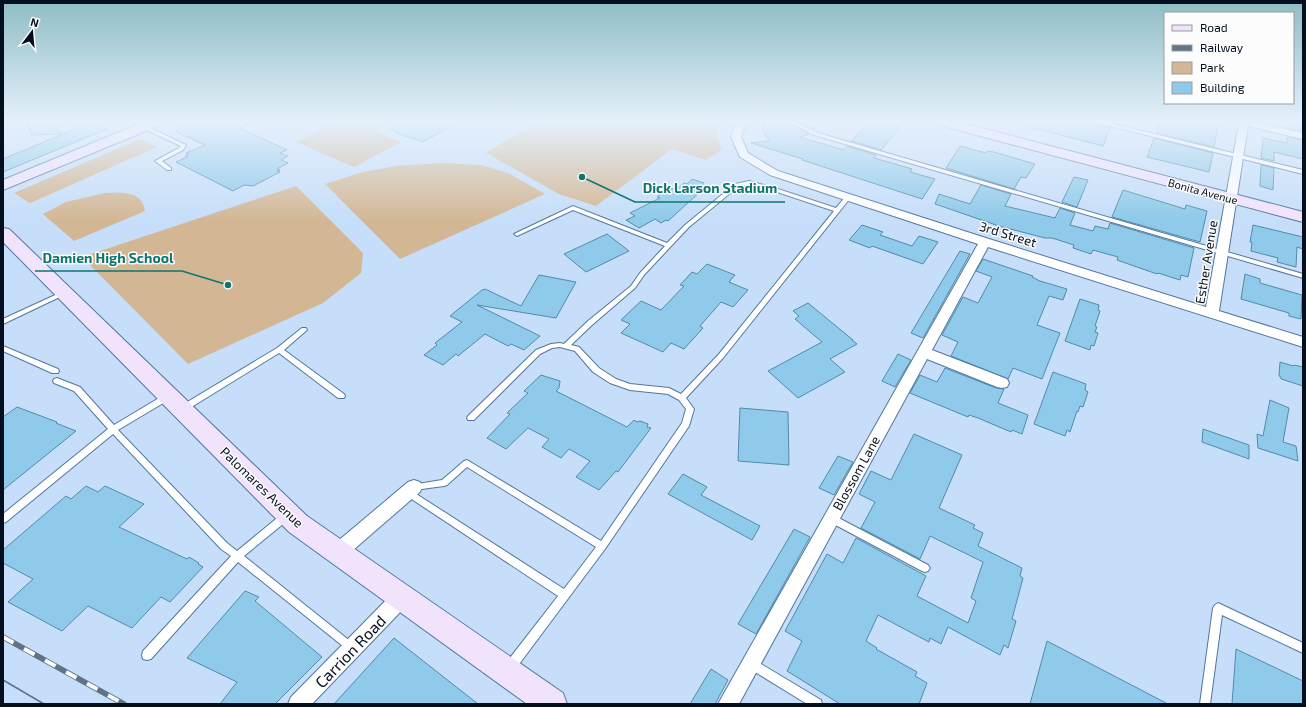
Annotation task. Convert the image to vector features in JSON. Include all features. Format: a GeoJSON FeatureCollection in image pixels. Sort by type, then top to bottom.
{"type":"FeatureCollection","features":[{"type":"Feature","properties":{"kind":"street"},"geometry":{"type":"LineString","coordinates":[[3,185],[78,154]]}},
{"type":"Feature","properties":{"kind":"street","name":"3rd Street"},"geometry":{"type":"LineString","coordinates":[[744,154],[774,173],[985,242],[1303,342]]}},
{"type":"Feature","properties":{"kind":"street","name":"Bonita Avenue"},"geometry":{"type":"LineString","coordinates":[[1065,154],[1303,217]]}},
{"type":"Feature","properties":{"kind":"street","name":"Esther Avenue"},"geometry":{"type":"LineString","coordinates":[[1212,313],[1238,156]]}},
{"type":"Feature","properties":{"kind":"street","name":"Palomares Avenue"},"geometry":{"type":"LineString","coordinates":[[3,233],[298,524],[552,704]]}},
{"type":"Feature","properties":{"kind":"street","name":"Blossom Lane"},"geometry":{"type":"LineString","coordinates":[[728,704],[985,242]]}},
{"type":"Feature","properties":{"kind":"street"},"geometry":{"type":"LineString","coordinates":[[924,352],[1002,383]]}},
{"type":"Feature","properties":{"kind":"street"},"geometry":{"type":"LineString","coordinates":[[338,552],[410,489]]}},
{"type":"Feature","properties":{"kind":"street","name":"Carrion Road"},"geometry":{"type":"LineString","coordinates":[[298,704],[402,597]]}},
{"type":"Feature","properties":{"kind":"lane"},"geometry":{"type":"LineString","coordinates":[[169,169],[158,161],[171,154]]}},
{"type":"Feature","properties":{"kind":"lane"},"geometry":{"type":"LineString","coordinates":[[884,154],[1303,276]]}},
{"type":"Feature","properties":{"kind":"lane"},"geometry":{"type":"LineString","coordinates":[[1230,154],[1303,172]]}},
{"type":"Feature","properties":{"kind":"lane"},"geometry":{"type":"LineString","coordinates":[[566,346],[632,287],[642,274],[687,226],[737,185],[749,183],[776,190],[837,210]]}},
{"type":"Feature","properties":{"kind":"lane"},"geometry":{"type":"LineString","coordinates":[[682,398],[721,356],[848,197]]}},
{"type":"Feature","properties":{"kind":"lane"},"geometry":{"type":"LineString","coordinates":[[517,234],[573,208],[669,246]]}},
{"type":"Feature","properties":{"kind":"lane"},"geometry":{"type":"LineString","coordinates":[[3,322],[64,293]]}},
{"type":"Feature","properties":{"kind":"lane"},"geometry":{"type":"LineString","coordinates":[[3,519],[113,429],[176,403],[279,350],[304,330]]}},
{"type":"Feature","properties":{"kind":"lane"},"geometry":{"type":"LineString","coordinates":[[471,418],[538,352],[551,346],[566,346],[577,349],[596,370],[613,381],[630,387],[669,391],[682,398],[690,409],[686,424],[602,546],[506,671]]}},
{"type":"Feature","properties":{"kind":"lane"},"geometry":{"type":"LineString","coordinates":[[3,348],[55,370]]}},
{"type":"Feature","properties":{"kind":"lane"},"geometry":{"type":"LineString","coordinates":[[279,350],[341,396]]}},
{"type":"Feature","properties":{"kind":"lane"},"geometry":{"type":"LineString","coordinates":[[57,380],[77,390],[219,540],[352,648]]}},
{"type":"Feature","properties":{"kind":"lane"},"geometry":{"type":"LineString","coordinates":[[410,489],[444,483],[467,463],[602,546]]}},
{"type":"Feature","properties":{"kind":"lane"},"geometry":{"type":"LineString","coordinates":[[410,489],[565,594]]}},
{"type":"Feature","properties":{"kind":"lane"},"geometry":{"type":"LineString","coordinates":[[147,655],[237,556],[289,514]]}},
{"type":"Feature","properties":{"kind":"lane"},"geometry":{"type":"LineString","coordinates":[[831,518],[925,568]]}},
{"type":"Feature","properties":{"kind":"lane"},"geometry":{"type":"LineString","coordinates":[[1205,704],[1218,608],[1303,648]]}},
{"type":"Feature","properties":{"kind":"lane"},"geometry":{"type":"LineString","coordinates":[[751,663],[817,704]]}},
{"type":"Feature","properties":{"kind":"green space"},"geometry":{"type":"Polygon","coordinates":[[[105,154],[141,154],[30,203],[14,193],[105,154]]]}},
{"type":"Feature","properties":{"kind":"green space"},"geometry":{"type":"Polygon","coordinates":[[[324,154],[378,154],[354,167],[324,154]]]}},
{"type":"Feature","properties":{"kind":"green space"},"geometry":{"type":"Polygon","coordinates":[[[488,154],[665,154],[596,206],[559,194],[488,154]]]}},
{"type":"Feature","properties":{"kind":"green space"},"geometry":{"type":"Polygon","coordinates":[[[687,154],[715,154],[706,160],[687,154]]]}},
{"type":"Feature","properties":{"kind":"green space"},"geometry":{"type":"Polygon","coordinates":[[[442,163],[482,165],[508,173],[545,194],[400,259],[325,184],[363,172],[396,166],[442,163]]]}},
{"type":"Feature","properties":{"kind":"green space"},"geometry":{"type":"Polygon","coordinates":[[[296,186],[363,253],[361,273],[323,303],[188,364],[82,257],[296,186]]]}},
{"type":"Feature","properties":{"kind":"green space"},"geometry":{"type":"Polygon","coordinates":[[[105,193],[124,193],[136,196],[143,204],[145,211],[74,241],[43,214],[66,202],[105,193]]]}},
{"type":"Feature","properties":{"kind":"building"},"geometry":{"type":"Polygon","coordinates":[[[15,154],[47,154],[3,172],[3,159],[15,154]]]}},
{"type":"Feature","properties":{"kind":"building"},"geometry":{"type":"Polygon","coordinates":[[[187,154],[283,154],[288,156],[281,160],[288,163],[277,169],[280,170],[277,171],[280,172],[253,186],[244,185],[233,191],[176,162],[189,155],[187,154]]]}},
{"type":"Feature","properties":{"kind":"building"},"geometry":{"type":"Polygon","coordinates":[[[787,154],[873,154],[876,155],[874,158],[912,169],[910,172],[935,179],[922,199],[802,160],[803,159],[787,154]]]}},
{"type":"Feature","properties":{"kind":"building"},"geometry":{"type":"Polygon","coordinates":[[[955,154],[1001,154],[1035,164],[1026,178],[1021,177],[1014,189],[946,168],[955,154]]]}},
{"type":"Feature","properties":{"kind":"building"},"geometry":{"type":"Polygon","coordinates":[[[1148,154],[1213,154],[1209,172],[1147,157],[1148,154]]]}},
{"type":"Feature","properties":{"kind":"building"},"geometry":{"type":"Polygon","coordinates":[[[1261,154],[1274,154],[1274,161],[1261,158],[1261,154]]]}},
{"type":"Feature","properties":{"kind":"building"},"geometry":{"type":"Polygon","coordinates":[[[1282,154],[1303,154],[1303,159],[1282,154]]]}},
{"type":"Feature","properties":{"kind":"building"},"geometry":{"type":"Polygon","coordinates":[[[1261,165],[1274,168],[1273,190],[1260,186],[1261,165]]]}},
{"type":"Feature","properties":{"kind":"building"},"geometry":{"type":"Polygon","coordinates":[[[1074,177],[1088,180],[1077,207],[1062,202],[1074,177]]]}},
{"type":"Feature","properties":{"kind":"building"},"geometry":{"type":"Polygon","coordinates":[[[692,179],[704,183],[697,191],[700,192],[668,221],[666,220],[661,223],[655,219],[639,228],[626,220],[635,216],[630,213],[660,198],[657,197],[668,187],[676,190],[684,183],[687,184],[692,179]]]}},
{"type":"Feature","properties":{"kind":"building"},"geometry":{"type":"Polygon","coordinates":[[[981,185],[1011,194],[1005,206],[1055,218],[1060,208],[1075,213],[1070,225],[1093,231],[1095,226],[1108,229],[1110,223],[1194,248],[1188,277],[1181,275],[1180,280],[1158,273],[1157,274],[1117,260],[1118,257],[1093,250],[1091,254],[1073,248],[1074,245],[1052,238],[1045,238],[999,226],[935,204],[939,194],[970,204],[981,185]]]}},
{"type":"Feature","properties":{"kind":"building"},"geometry":{"type":"Polygon","coordinates":[[[1123,190],[1185,209],[1186,205],[1207,211],[1200,242],[1112,217],[1123,190]]]}},
{"type":"Feature","properties":{"kind":"building"},"geometry":{"type":"Polygon","coordinates":[[[862,225],[883,232],[880,235],[912,246],[919,236],[938,242],[923,264],[872,246],[870,248],[849,240],[862,225]]]}},
{"type":"Feature","properties":{"kind":"building"},"geometry":{"type":"Polygon","coordinates":[[[1253,225],[1303,237],[1303,249],[1297,247],[1296,267],[1277,262],[1278,258],[1251,251],[1252,242],[1250,242],[1253,225]]]}},
{"type":"Feature","properties":{"kind":"building"},"geometry":{"type":"Polygon","coordinates":[[[607,234],[629,251],[586,272],[564,254],[607,234]]]}},
{"type":"Feature","properties":{"kind":"building"},"geometry":{"type":"Polygon","coordinates":[[[960,251],[970,254],[923,338],[911,333],[960,251]]]}},
{"type":"Feature","properties":{"kind":"building"},"geometry":{"type":"Polygon","coordinates":[[[983,259],[1033,276],[1032,277],[1040,281],[1067,289],[1063,300],[1049,296],[1037,325],[1060,333],[1042,379],[1013,368],[1008,379],[951,356],[958,342],[942,335],[963,297],[978,303],[992,277],[976,271],[983,259]]]}},
{"type":"Feature","properties":{"kind":"building"},"geometry":{"type":"Polygon","coordinates":[[[707,264],[735,275],[729,282],[748,290],[733,307],[721,302],[700,326],[703,328],[684,349],[671,343],[663,352],[621,333],[630,324],[621,320],[641,301],[661,310],[684,286],[680,285],[692,272],[697,274],[707,264]]]}},
{"type":"Feature","properties":{"kind":"building"},"geometry":{"type":"Polygon","coordinates":[[[1245,274],[1260,279],[1260,283],[1302,295],[1301,319],[1289,316],[1289,313],[1241,299],[1245,274]]]}},
{"type":"Feature","properties":{"kind":"building"},"geometry":{"type":"Polygon","coordinates":[[[539,275],[576,282],[556,318],[477,305],[540,336],[524,350],[511,344],[508,346],[485,334],[458,356],[456,354],[443,365],[424,355],[437,345],[435,343],[462,322],[450,316],[482,290],[485,289],[521,306],[539,275]]]}},
{"type":"Feature","properties":{"kind":"building"},"geometry":{"type":"Polygon","coordinates":[[[1080,299],[1099,305],[1098,310],[1100,311],[1095,326],[1097,327],[1095,332],[1098,333],[1094,346],[1091,345],[1090,350],[1065,341],[1080,299]]]}},
{"type":"Feature","properties":{"kind":"building"},"geometry":{"type":"Polygon","coordinates":[[[808,303],[857,344],[830,359],[845,372],[798,398],[768,371],[822,342],[795,319],[799,316],[793,311],[808,303]]]}},
{"type":"Feature","properties":{"kind":"building"},"geometry":{"type":"Polygon","coordinates":[[[898,354],[911,360],[895,387],[882,381],[898,354]]]}},
{"type":"Feature","properties":{"kind":"building"},"geometry":{"type":"Polygon","coordinates":[[[1280,362],[1303,367],[1303,386],[1281,379],[1279,376],[1280,362]]]}},
{"type":"Feature","properties":{"kind":"building"},"geometry":{"type":"Polygon","coordinates":[[[945,368],[996,388],[1004,389],[998,403],[1028,415],[1022,434],[1012,430],[1011,432],[969,415],[968,417],[910,393],[920,375],[937,382],[945,368]]]}},
{"type":"Feature","properties":{"kind":"building"},"geometry":{"type":"Polygon","coordinates":[[[1053,372],[1086,384],[1085,390],[1088,392],[1083,407],[1080,406],[1078,412],[1077,411],[1070,432],[1067,430],[1065,436],[1034,424],[1053,372]]]}},
{"type":"Feature","properties":{"kind":"building"},"geometry":{"type":"Polygon","coordinates":[[[541,375],[560,381],[559,388],[556,391],[627,427],[634,420],[648,424],[647,427],[651,428],[618,472],[616,471],[599,490],[576,477],[590,461],[569,449],[561,458],[542,447],[549,439],[528,428],[506,449],[487,438],[510,414],[507,413],[528,393],[524,391],[541,375]]]}},
{"type":"Feature","properties":{"kind":"building"},"geometry":{"type":"Polygon","coordinates":[[[1270,400],[1289,408],[1283,442],[1296,446],[1298,461],[1258,448],[1257,434],[1263,436],[1270,400]]]}},
{"type":"Feature","properties":{"kind":"building"},"geometry":{"type":"Polygon","coordinates":[[[17,407],[76,431],[3,490],[3,417],[17,407]]]}},
{"type":"Feature","properties":{"kind":"building"},"geometry":{"type":"Polygon","coordinates":[[[740,408],[788,412],[789,465],[738,461],[740,408]]]}},
{"type":"Feature","properties":{"kind":"building"},"geometry":{"type":"Polygon","coordinates":[[[1203,429],[1249,445],[1249,459],[1202,442],[1203,429]]]}},
{"type":"Feature","properties":{"kind":"building"},"geometry":{"type":"Polygon","coordinates":[[[914,434],[962,455],[939,508],[975,525],[973,528],[983,533],[978,546],[1022,568],[1020,576],[1023,578],[1012,619],[1016,621],[1008,648],[1004,645],[1000,655],[948,627],[941,644],[930,638],[929,642],[878,615],[866,641],[877,648],[876,649],[917,672],[915,676],[927,683],[919,704],[840,704],[787,671],[802,641],[785,631],[827,554],[843,563],[856,538],[926,576],[917,596],[968,623],[976,601],[971,598],[983,562],[930,536],[920,559],[861,528],[875,502],[859,494],[871,471],[891,480],[914,434]]]}},
{"type":"Feature","properties":{"kind":"building"},"geometry":{"type":"Polygon","coordinates":[[[838,456],[853,462],[834,495],[819,488],[838,456]]]}},
{"type":"Feature","properties":{"kind":"building"},"geometry":{"type":"Polygon","coordinates":[[[683,474],[707,487],[701,495],[760,526],[752,540],[668,494],[683,474]]]}},
{"type":"Feature","properties":{"kind":"building"},"geometry":{"type":"Polygon","coordinates":[[[86,486],[98,492],[105,486],[144,504],[119,527],[187,559],[189,557],[203,567],[170,602],[161,597],[132,628],[88,606],[62,631],[8,602],[33,579],[3,563],[3,550],[66,496],[71,499],[86,486]]]}},
{"type":"Feature","properties":{"kind":"building"},"geometry":{"type":"Polygon","coordinates":[[[794,529],[810,537],[756,634],[738,624],[794,529]]]}},
{"type":"Feature","properties":{"kind":"building"},"geometry":{"type":"Polygon","coordinates":[[[245,591],[259,597],[255,601],[322,657],[275,704],[220,704],[237,682],[187,658],[245,591]]]}},
{"type":"Feature","properties":{"kind":"building"},"geometry":{"type":"Polygon","coordinates":[[[394,638],[478,704],[334,704],[394,638]]]}},
{"type":"Feature","properties":{"kind":"building"},"geometry":{"type":"Polygon","coordinates":[[[1047,641],[1168,704],[1030,704],[1047,641]]]}},
{"type":"Feature","properties":{"kind":"building"},"geometry":{"type":"Polygon","coordinates":[[[1236,649],[1303,681],[1303,704],[1232,704],[1236,649]]]}},
{"type":"Feature","properties":{"kind":"building"},"geometry":{"type":"Polygon","coordinates":[[[711,669],[728,680],[715,704],[690,704],[711,669]]]}},
{"type":"Feature","properties":{"kind":"tram line"},"geometry":{"type":"LineString","coordinates":[[3,680],[44,704]]}},
{"type":"Feature","properties":{"kind":"railway"},"geometry":{"type":"LineString","coordinates":[[3,637],[124,704]]}},
{"type":"Feature","properties":{"kind":"place","name":"Dick Larson Stadium"},"geometry":{"type":"Point","coordinates":[582,177]}},
{"type":"Feature","properties":{"kind":"place","name":"Damien High School"},"geometry":{"type":"Point","coordinates":[228,285]}}]}
